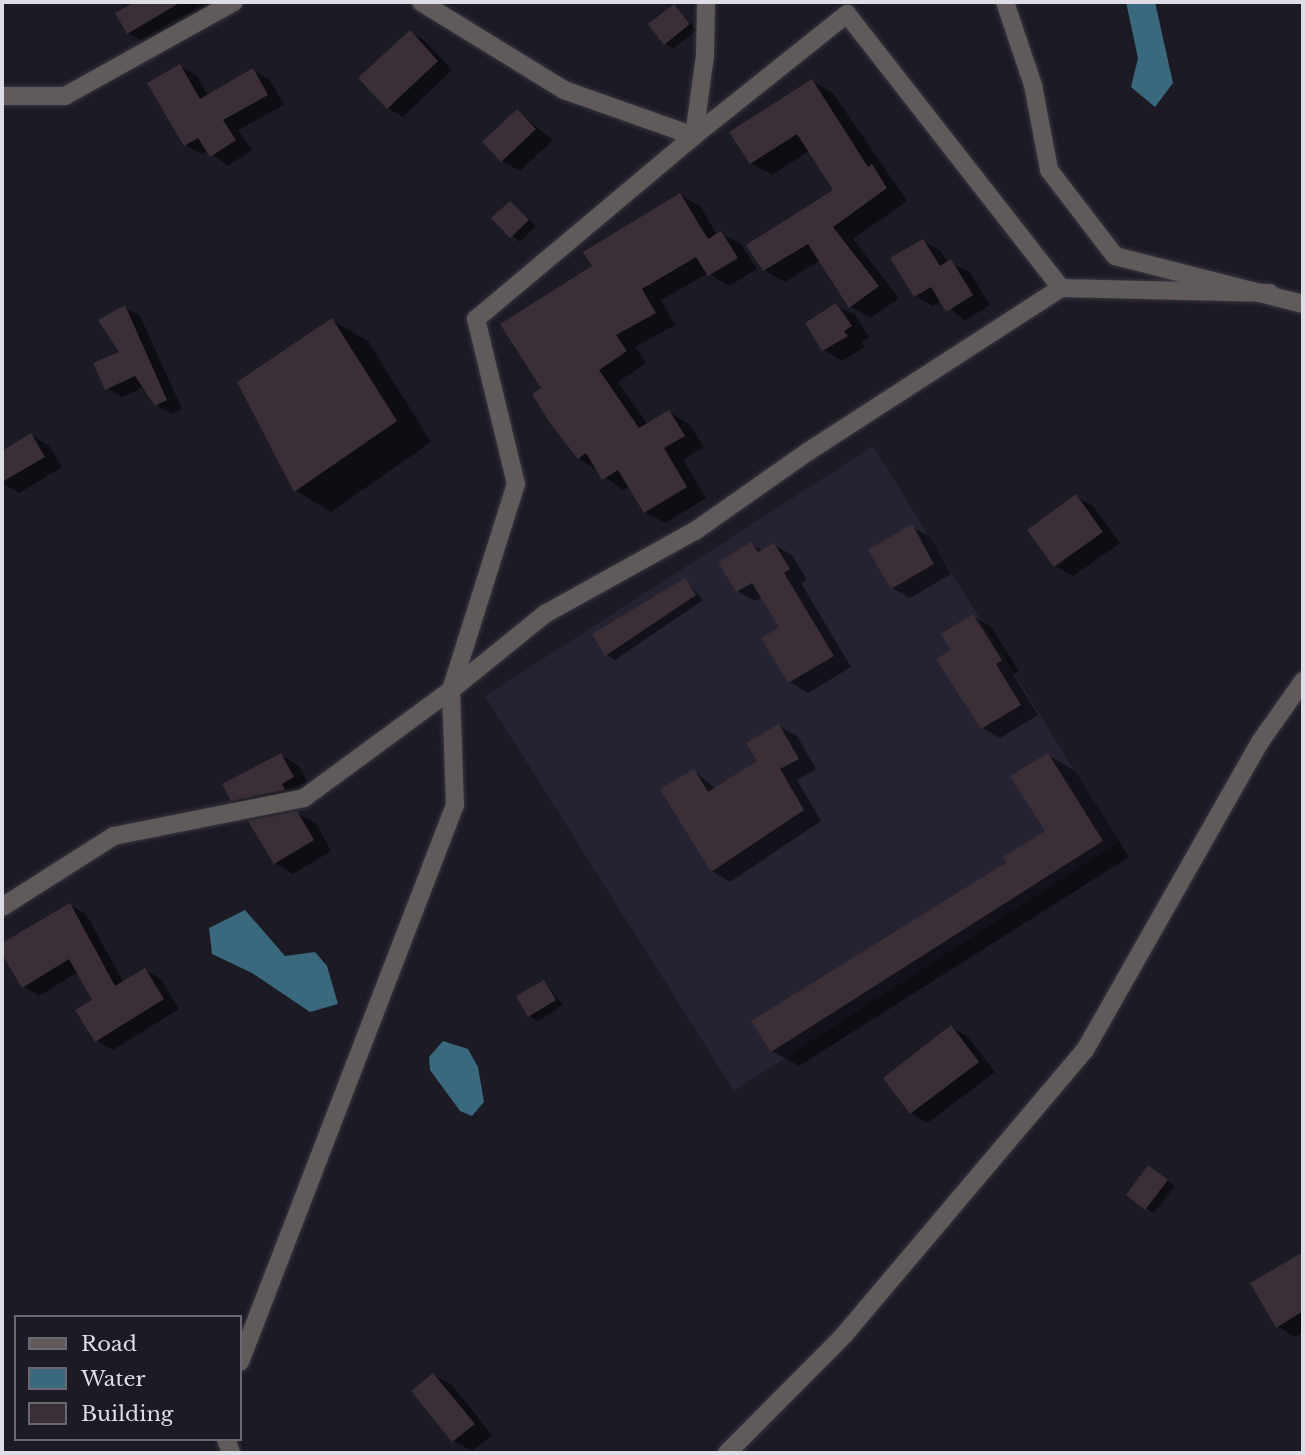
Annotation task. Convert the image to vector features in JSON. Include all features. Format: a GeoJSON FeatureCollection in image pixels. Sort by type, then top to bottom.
{"type":"FeatureCollection","features":[{"type":"Feature","properties":{"kind":"street"},"geometry":{"type":"LineString","coordinates":[[2,96],[65,96],[234,2]]}},
{"type":"Feature","properties":{"kind":"street"},"geometry":{"type":"LineString","coordinates":[[421,2],[564,90],[694,136]]}},
{"type":"Feature","properties":{"kind":"street"},"geometry":{"type":"LineString","coordinates":[[694,136],[705,56],[706,2]]}},
{"type":"Feature","properties":{"kind":"street"},"geometry":{"type":"LineString","coordinates":[[1005,2],[1033,85],[1049,170],[1115,256],[1270,293],[1303,304]]}},
{"type":"Feature","properties":{"kind":"street"},"geometry":{"type":"LineString","coordinates":[[242,1357],[455,805],[451,691],[516,484],[476,319],[694,136],[847,14],[1061,288]]}},
{"type":"Feature","properties":{"kind":"street"},"geometry":{"type":"LineString","coordinates":[[2,907],[114,836],[304,798],[451,691],[545,614],[695,531],[809,451],[1061,288],[1270,293]]}},
{"type":"Feature","properties":{"kind":"street"},"geometry":{"type":"LineString","coordinates":[[727,1453],[844,1335],[1085,1050],[1260,742],[1303,681]]}},
{"type":"Feature","properties":{"kind":"shaded area"},"geometry":{"type":"Polygon","coordinates":[[[873,446],[1119,842],[734,1091],[485,696],[873,446]]]}},
{"type":"Feature","properties":{"kind":"water"},"geometry":{"type":"Polygon","coordinates":[[[1126,2],[1155,2],[1173,83],[1155,107],[1131,87],[1138,58],[1126,2]]]}},
{"type":"Feature","properties":{"kind":"water"},"geometry":{"type":"Polygon","coordinates":[[[245,910],[285,956],[315,952],[327,966],[338,1004],[310,1012],[252,973],[212,954],[209,928],[245,910]]]}},
{"type":"Feature","properties":{"kind":"water"},"geometry":{"type":"Polygon","coordinates":[[[443,1041],[468,1049],[478,1067],[484,1102],[472,1116],[460,1111],[430,1070],[429,1057],[443,1041]]]}},
{"type":"Feature","properties":{"kind":"building"},"geometry":{"type":"Polygon","coordinates":[[[135,2],[181,2],[127,34],[115,13],[135,2]]]}},
{"type":"Feature","properties":{"kind":"building"},"geometry":{"type":"Polygon","coordinates":[[[674,4],[690,24],[664,45],[648,24],[674,4]]]}},
{"type":"Feature","properties":{"kind":"building"},"geometry":{"type":"Polygon","coordinates":[[[410,30],[438,61],[387,109],[358,78],[410,30]]]}},
{"type":"Feature","properties":{"kind":"building"},"geometry":{"type":"Polygon","coordinates":[[[180,64],[200,99],[253,68],[268,95],[223,120],[236,140],[210,157],[198,138],[184,146],[147,83],[180,64]]]}},
{"type":"Feature","properties":{"kind":"building"},"geometry":{"type":"Polygon","coordinates":[[[812,79],[868,167],[872,164],[887,188],[833,227],[879,286],[849,308],[808,244],[763,271],[746,245],[833,190],[797,134],[750,164],[729,132],[812,79]]]}},
{"type":"Feature","properties":{"kind":"building"},"geometry":{"type":"Polygon","coordinates":[[[517,109],[536,129],[501,162],[482,142],[517,109]]]}},
{"type":"Feature","properties":{"kind":"building"},"geometry":{"type":"Polygon","coordinates":[[[680,193],[708,239],[721,231],[738,258],[708,276],[696,257],[642,289],[656,313],[616,335],[627,351],[599,370],[639,428],[669,410],[685,436],[664,448],[687,487],[644,513],[618,470],[602,480],[586,453],[578,459],[550,423],[532,394],[541,388],[500,324],[592,266],[583,252],[680,193]]]}},
{"type":"Feature","properties":{"kind":"building"},"geometry":{"type":"Polygon","coordinates":[[[510,201],[529,220],[510,238],[491,218],[510,201]]]}},
{"type":"Feature","properties":{"kind":"building"},"geometry":{"type":"Polygon","coordinates":[[[923,239],[940,266],[951,259],[973,295],[946,312],[931,287],[914,297],[890,258],[923,239]]]}},
{"type":"Feature","properties":{"kind":"building"},"geometry":{"type":"Polygon","coordinates":[[[836,303],[852,326],[844,331],[848,336],[822,351],[805,323],[836,303]]]}},
{"type":"Feature","properties":{"kind":"building"},"geometry":{"type":"Polygon","coordinates":[[[125,305],[167,400],[155,406],[135,376],[105,390],[93,363],[119,352],[98,320],[125,305]]]}},
{"type":"Feature","properties":{"kind":"building"},"geometry":{"type":"Polygon","coordinates":[[[332,318],[397,421],[294,492],[237,382],[332,318]]]}},
{"type":"Feature","properties":{"kind":"building"},"geometry":{"type":"Polygon","coordinates":[[[31,433],[45,457],[2,482],[2,451],[31,433]]]}},
{"type":"Feature","properties":{"kind":"building"},"geometry":{"type":"Polygon","coordinates":[[[1076,494],[1103,532],[1054,567],[1027,530],[1076,494]]]}},
{"type":"Feature","properties":{"kind":"building"},"geometry":{"type":"Polygon","coordinates":[[[912,524],[934,564],[891,589],[868,550],[912,524]]]}},
{"type":"Feature","properties":{"kind":"building"},"geometry":{"type":"Polygon","coordinates":[[[751,542],[758,552],[774,543],[790,569],[784,573],[834,656],[788,683],[761,638],[779,627],[752,583],[736,592],[718,562],[751,542]]]}},
{"type":"Feature","properties":{"kind":"building"},"geometry":{"type":"Polygon","coordinates":[[[685,578],[696,595],[605,656],[592,634],[685,578]]]}},
{"type":"Feature","properties":{"kind":"building"},"geometry":{"type":"Polygon","coordinates":[[[973,614],[1002,660],[996,664],[1021,705],[981,729],[936,659],[951,650],[941,634],[973,614]]]}},
{"type":"Feature","properties":{"kind":"building"},"geometry":{"type":"Polygon","coordinates":[[[779,724],[799,759],[780,769],[804,810],[711,872],[660,789],[694,769],[708,792],[757,761],[746,743],[779,724]]]}},
{"type":"Feature","properties":{"kind":"building"},"geometry":{"type":"Polygon","coordinates":[[[281,753],[294,777],[282,784],[285,790],[231,801],[222,784],[281,753]]]}},
{"type":"Feature","properties":{"kind":"building"},"geometry":{"type":"Polygon","coordinates":[[[1048,753],[1103,841],[771,1052],[751,1021],[1007,862],[1003,857],[1045,831],[1010,776],[1048,753]]]}},
{"type":"Feature","properties":{"kind":"building"},"geometry":{"type":"Polygon","coordinates":[[[297,811],[314,840],[274,864],[248,821],[297,811]]]}},
{"type":"Feature","properties":{"kind":"building"},"geometry":{"type":"Polygon","coordinates":[[[70,903],[115,986],[145,968],[164,999],[95,1042],[75,1010],[92,1000],[69,959],[22,988],[2,954],[2,943],[70,903]]]}},
{"type":"Feature","properties":{"kind":"building"},"geometry":{"type":"Polygon","coordinates":[[[544,980],[556,1000],[528,1017],[516,996],[544,980]]]}},
{"type":"Feature","properties":{"kind":"building"},"geometry":{"type":"Polygon","coordinates":[[[951,1025],[979,1062],[910,1114],[883,1078],[951,1025]]]}},
{"type":"Feature","properties":{"kind":"building"},"geometry":{"type":"Polygon","coordinates":[[[1148,1165],[1168,1180],[1145,1210],[1126,1195],[1148,1165]]]}},
{"type":"Feature","properties":{"kind":"building"},"geometry":{"type":"Polygon","coordinates":[[[1303,1252],[1303,1311],[1276,1328],[1250,1283],[1303,1252]]]}},
{"type":"Feature","properties":{"kind":"building"},"geometry":{"type":"Polygon","coordinates":[[[433,1373],[475,1424],[452,1442],[411,1391],[433,1373]]]}}]}
